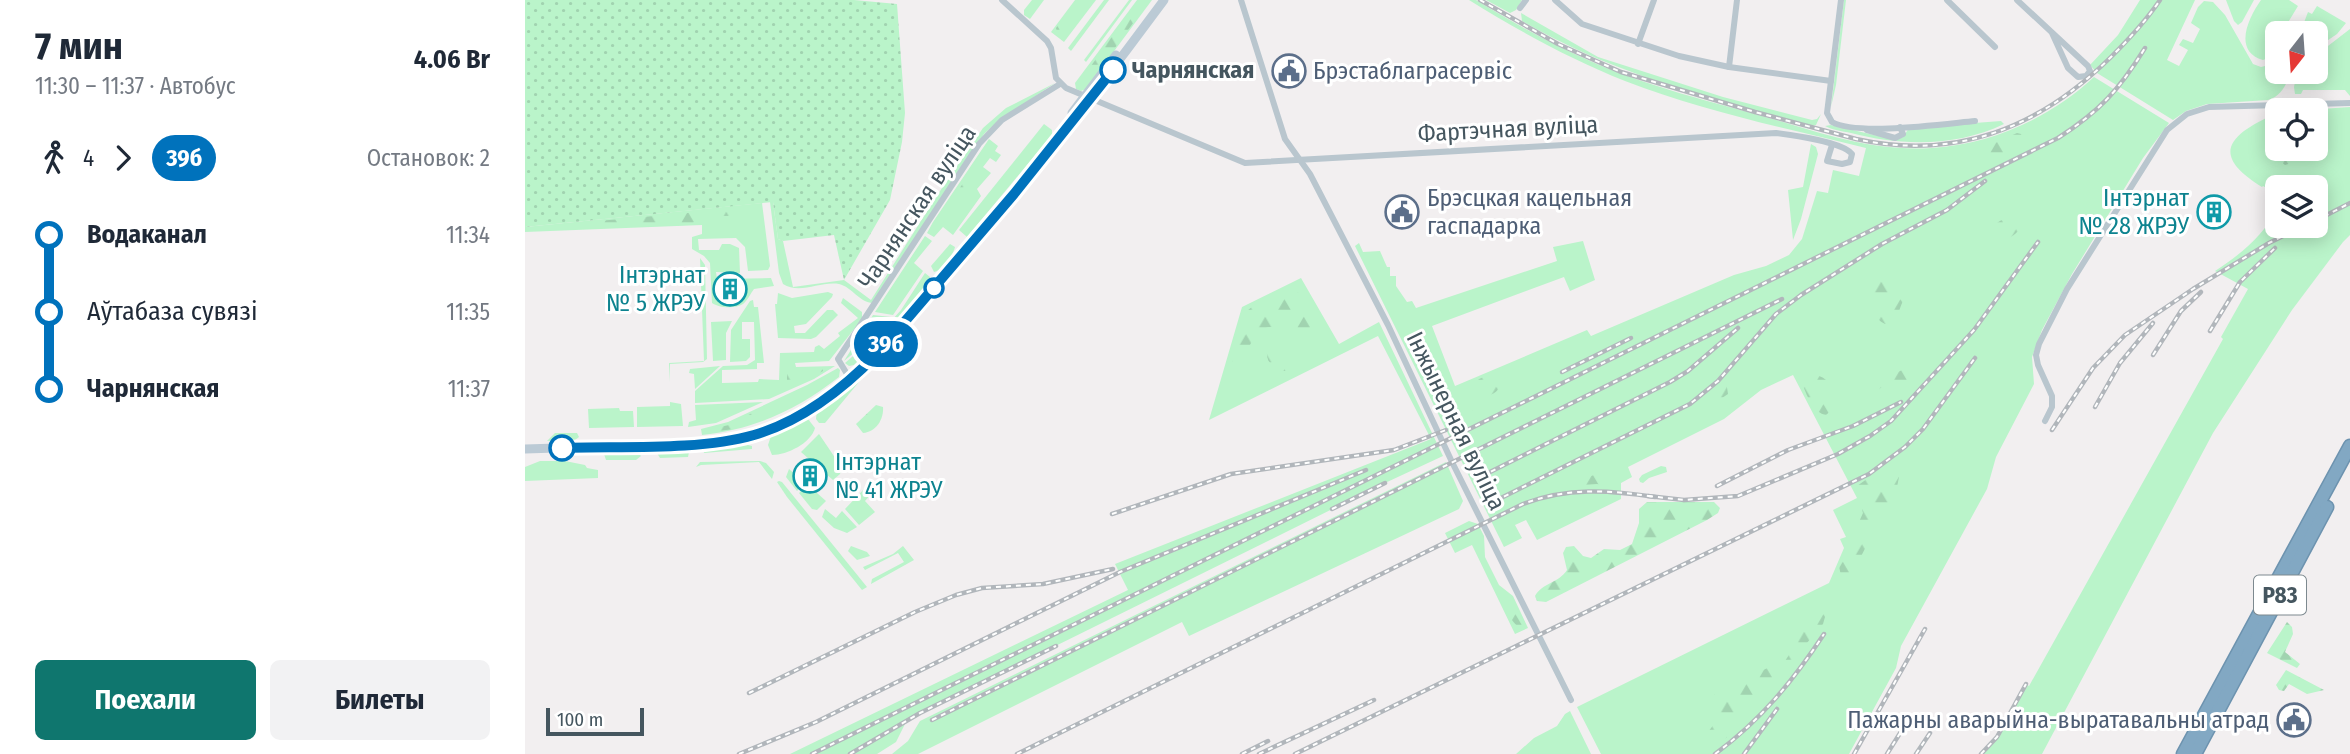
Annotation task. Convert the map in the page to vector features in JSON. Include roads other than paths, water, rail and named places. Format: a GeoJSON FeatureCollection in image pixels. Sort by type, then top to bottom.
{"type":"FeatureCollection","features":[{"type":"Feature","properties":{"kind":"highway","name":"Р83"},"geometry":{"type":"LineString","coordinates":[[2183,754],[2350,446]]}},
{"type":"Feature","properties":{"kind":"highway","name":"Р83"},"geometry":{"type":"LineString","coordinates":[[2195,754],[2350,464]]}},
{"type":"Feature","properties":{"kind":"main road"},"geometry":{"type":"LineString","coordinates":[[1088,98],[1157,0]]}},
{"type":"Feature","properties":{"kind":"main road"},"geometry":{"type":"LineString","coordinates":[[525,447],[685,444],[738,439],[765,432],[797,417],[877,354],[967,250],[1164,0]]}},
{"type":"Feature","properties":{"kind":"street"},"geometry":{"type":"LineString","coordinates":[[1002,0],[1047,41],[1060,84],[1236,161],[1250,164],[1302,160]]}},
{"type":"Feature","properties":{"kind":"street"},"geometry":{"type":"LineString","coordinates":[[1241,0],[1283,135],[1302,160]]}},
{"type":"Feature","properties":{"kind":"street"},"geometry":{"type":"LineString","coordinates":[[1520,8],[1526,0]]}},
{"type":"Feature","properties":{"kind":"street"},"geometry":{"type":"LineString","coordinates":[[1555,0],[1582,24],[1638,44],[1729,67],[1831,81]]}},
{"type":"Feature","properties":{"kind":"street"},"geometry":{"type":"LineString","coordinates":[[1638,44],[1654,0]]}},
{"type":"Feature","properties":{"kind":"street"},"geometry":{"type":"LineString","coordinates":[[1729,67],[1737,0]]}},
{"type":"Feature","properties":{"kind":"street"},"geometry":{"type":"LineString","coordinates":[[1841,0],[1828,117],[1838,125],[1861,128],[1975,121]]}},
{"type":"Feature","properties":{"kind":"street"},"geometry":{"type":"LineString","coordinates":[[1947,0],[1995,47]]}},
{"type":"Feature","properties":{"kind":"street"},"geometry":{"type":"LineString","coordinates":[[2017,0],[2052,33],[2089,68],[2086,76],[2078,77],[2071,70],[2052,33]]}},
{"type":"Feature","properties":{"kind":"street","name":"Чарнянская вуліца"},"geometry":{"type":"LineString","coordinates":[[849,377],[838,359],[979,144],[1002,120],[1060,84]]}},
{"type":"Feature","properties":{"kind":"street"},"geometry":{"type":"LineString","coordinates":[[2045,421],[2052,407],[2052,396],[2038,365],[2037,349],[2067,289],[2167,130],[2187,114],[2209,107],[2350,103]]}},
{"type":"Feature","properties":{"kind":"street"},"geometry":{"type":"LineString","coordinates":[[1861,128],[1895,138],[1903,134],[1900,127]]}},
{"type":"Feature","properties":{"kind":"street","name":"Фартэчная вуліца"},"geometry":{"type":"LineString","coordinates":[[1302,160],[1766,134],[1790,135],[1832,145]]}},
{"type":"Feature","properties":{"kind":"street"},"geometry":{"type":"LineString","coordinates":[[1832,145],[1850,150],[1852,159],[1845,164],[1827,161],[1832,145]]}},
{"type":"Feature","properties":{"kind":"street","name":"Інжынерная вуліца"},"geometry":{"type":"LineString","coordinates":[[1302,160],[1388,325],[1452,462],[1571,700]]}},
{"type":"Feature","properties":{"kind":"railway"},"geometry":{"type":"LineString","coordinates":[[1480,0],[1558,44],[1621,72],[1755,112],[1856,139],[1893,145],[1962,141],[1994,133],[2025,120],[2055,103],[2083,82],[2137,30],[2160,0]]}},
{"type":"Feature","properties":{"kind":"railway"},"geometry":{"type":"LineString","coordinates":[[812,754],[2058,138],[2107,99],[2145,48]]}},
{"type":"Feature","properties":{"kind":"railway"},"geometry":{"type":"LineString","coordinates":[[1495,501],[1690,404],[1718,381],[1776,314],[1801,295],[1882,244],[1947,210],[1985,181]]}},
{"type":"Feature","properties":{"kind":"railway"},"geometry":{"type":"LineString","coordinates":[[2328,214],[2350,203]]}},
{"type":"Feature","properties":{"kind":"railway"},"geometry":{"type":"LineString","coordinates":[[2052,430],[2093,368],[2125,335],[2193,289],[2279,238]]}},
{"type":"Feature","properties":{"kind":"railway"},"geometry":{"type":"LineString","coordinates":[[1648,496],[1684,500],[1738,496],[1838,454],[1870,436],[1891,421],[1974,330],[2038,242]]}},
{"type":"Feature","properties":{"kind":"railway"},"geometry":{"type":"LineString","coordinates":[[2210,331],[2240,282],[2275,248]]}},
{"type":"Feature","properties":{"kind":"railway"},"geometry":{"type":"LineString","coordinates":[[2153,355],[2181,311],[2201,292]]}},
{"type":"Feature","properties":{"kind":"railway"},"geometry":{"type":"LineString","coordinates":[[932,720],[1782,299]]}},
{"type":"Feature","properties":{"kind":"railway"},"geometry":{"type":"LineString","coordinates":[[2095,407],[2120,363],[2153,323]]}},
{"type":"Feature","properties":{"kind":"railway"},"geometry":{"type":"LineString","coordinates":[[1482,476],[1670,382],[1688,371],[1738,328]]}},
{"type":"Feature","properties":{"kind":"railway"},"geometry":{"type":"LineString","coordinates":[[1562,372],[1631,338]]}},
{"type":"Feature","properties":{"kind":"railway"},"geometry":{"type":"LineString","coordinates":[[1295,754],[1869,474],[1905,447],[1923,429],[1975,358]]}},
{"type":"Feature","properties":{"kind":"railway"},"geometry":{"type":"LineString","coordinates":[[1717,486],[1788,450],[1853,426],[1901,402]]}},
{"type":"Feature","properties":{"kind":"railway"},"geometry":{"type":"LineString","coordinates":[[1112,514],[1231,474],[1394,450],[1446,430]]}},
{"type":"Feature","properties":{"kind":"railway"},"geometry":{"type":"LineString","coordinates":[[739,754],[816,722],[1120,572],[1366,470]]}},
{"type":"Feature","properties":{"kind":"railway"},"geometry":{"type":"LineString","coordinates":[[1332,509],[1385,483]]}},
{"type":"Feature","properties":{"kind":"railway"},"geometry":{"type":"LineString","coordinates":[[1017,754],[1523,504],[1572,492],[1655,497]]}},
{"type":"Feature","properties":{"kind":"railway"},"geometry":{"type":"LineString","coordinates":[[749,693],[915,612],[956,595],[982,588],[1043,584],[1113,569]]}},
{"type":"Feature","properties":{"kind":"railway"},"geometry":{"type":"LineString","coordinates":[[1854,754],[1925,629]]}},
{"type":"Feature","properties":{"kind":"railway"},"geometry":{"type":"LineString","coordinates":[[1715,754],[1747,728],[1775,699],[1824,634]]}},
{"type":"Feature","properties":{"kind":"railway"},"geometry":{"type":"LineString","coordinates":[[850,754],[920,713],[1056,646]]}},
{"type":"Feature","properties":{"kind":"railway"},"geometry":{"type":"LineString","coordinates":[[1981,754],[1997,737],[2026,684]]}},
{"type":"Feature","properties":{"kind":"railway"},"geometry":{"type":"LineString","coordinates":[[1259,754],[1374,700]]}},
{"type":"Feature","properties":{"kind":"railway"},"geometry":{"type":"LineString","coordinates":[[1744,754],[1777,709]]}},
{"type":"Feature","properties":{"kind":"railway"},"geometry":{"type":"LineString","coordinates":[[1887,754],[1907,722]]}},
{"type":"Feature","properties":{"kind":"railway"},"geometry":{"type":"LineString","coordinates":[[1916,754],[1930,733]]}},
{"type":"Feature","properties":{"kind":"railway"},"geometry":{"type":"LineString","coordinates":[[1242,754],[1268,741]]}},
{"type":"Feature","properties":{"kind":"place","name":"Чарнянская"},"geometry":{"type":"Point","coordinates":[1113,70]}},
{"type":"Feature","properties":{"kind":"place","name":"Брэстаблаграсервіс"},"geometry":{"type":"Point","coordinates":[1289,71]}},
{"type":"Feature","properties":{"kind":"place","name":"Брэсцкая кацельная гаспадарка"},"geometry":{"type":"Point","coordinates":[1402,212]}},
{"type":"Feature","properties":{"kind":"place","name":"Інтэрнат № 28 ЖРЭУ"},"geometry":{"type":"Point","coordinates":[2214,212]}},
{"type":"Feature","properties":{"kind":"place","name":"Інтэрнат № 5 ЖРЭУ"},"geometry":{"type":"Point","coordinates":[730,289]}},
{"type":"Feature","properties":{"kind":"place","name":"Інтэрнат № 41 ЖРЭУ"},"geometry":{"type":"Point","coordinates":[810,476]}},
{"type":"Feature","properties":{"kind":"place","name":"Пажарны аварыйна-выратавальны атрад"},"geometry":{"type":"Point","coordinates":[2294,720]}}]}
